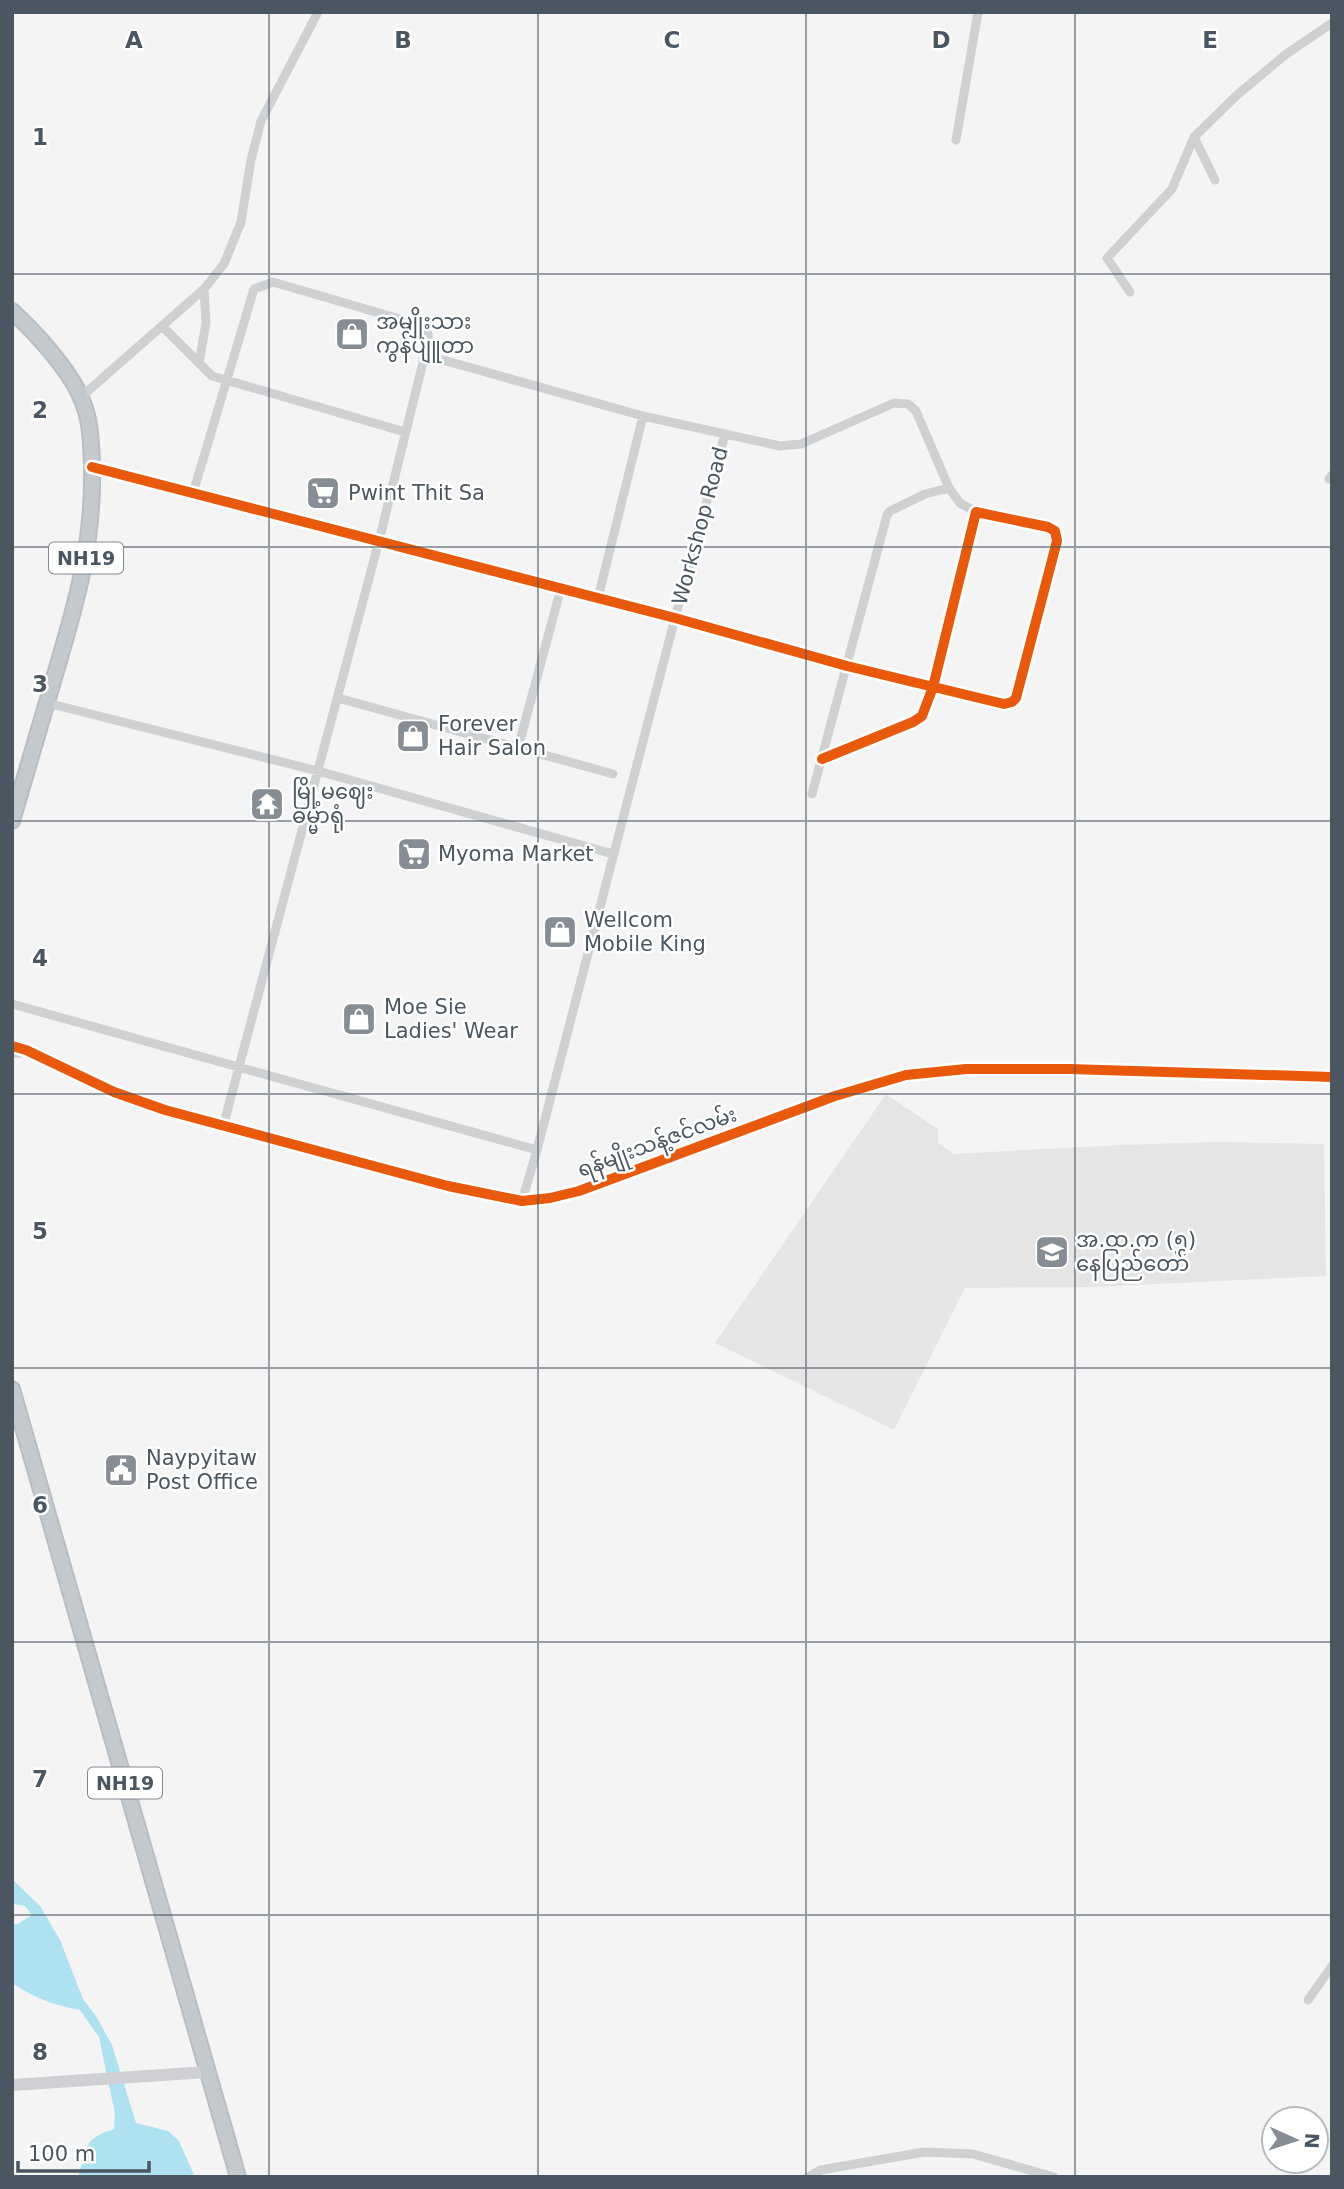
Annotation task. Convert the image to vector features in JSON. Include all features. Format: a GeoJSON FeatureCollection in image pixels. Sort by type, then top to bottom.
{"type":"FeatureCollection","features":[{"type":"Feature","properties":{"kind":"highway","name":"NH19"},"geometry":{"type":"LineString","coordinates":[[12,311],[29,326],[57,360],[81,397],[91,434],[93,500],[88,552],[75,606],[12,821]]}},
{"type":"Feature","properties":{"kind":"highway","name":"NH19"},"geometry":{"type":"LineString","coordinates":[[12,1389],[238,2177]]}},
{"type":"Feature","properties":{"kind":"main road"},"geometry":{"type":"LineString","coordinates":[[12,2085],[208,2072]]}},
{"type":"Feature","properties":{"kind":"street"},"geometry":{"type":"LineString","coordinates":[[81,397],[204,289],[224,264],[235,240],[261,121],[318,12]]}},
{"type":"Feature","properties":{"kind":"street"},"geometry":{"type":"LineString","coordinates":[[956,140],[978,12]]}},
{"type":"Feature","properties":{"kind":"street"},"geometry":{"type":"LineString","coordinates":[[1130,292],[1107,258],[1172,189],[1194,137],[1275,63],[1332,23]]}},
{"type":"Feature","properties":{"kind":"street"},"geometry":{"type":"LineString","coordinates":[[1194,137],[1215,180]]}},
{"type":"Feature","properties":{"kind":"street"},"geometry":{"type":"LineString","coordinates":[[194,494],[254,289],[273,282],[424,326],[428,334],[425,355],[379,541],[223,1127]]}},
{"type":"Feature","properties":{"kind":"street"},"geometry":{"type":"LineString","coordinates":[[199,363],[206,323],[204,289]]}},
{"type":"Feature","properties":{"kind":"street"},"geometry":{"type":"LineString","coordinates":[[163,327],[212,376],[405,432]]}},
{"type":"Feature","properties":{"kind":"street"},"geometry":{"type":"LineString","coordinates":[[92,467],[675,618],[847,666],[1004,704],[1016,698],[1057,541],[1055,531],[1048,527],[975,512],[960,503],[949,488],[916,411],[908,404],[901,402],[880,408],[802,444],[780,446],[643,416],[425,355]]}},
{"type":"Feature","properties":{"kind":"street"},"geometry":{"type":"LineString","coordinates":[[597,598],[643,416]]}},
{"type":"Feature","properties":{"kind":"street","name":"Workshop Road"},"geometry":{"type":"LineString","coordinates":[[522,1201],[725,433]]}},
{"type":"Feature","properties":{"kind":"street"},"geometry":{"type":"LineString","coordinates":[[812,794],[887,515],[925,494],[949,488]]}},
{"type":"Feature","properties":{"kind":"street"},"geometry":{"type":"LineString","coordinates":[[821,759],[922,716],[933,687],[975,512]]}},
{"type":"Feature","properties":{"kind":"street"},"geometry":{"type":"LineString","coordinates":[[518,748],[561,589]]}},
{"type":"Feature","properties":{"kind":"street"},"geometry":{"type":"LineString","coordinates":[[338,698],[613,774]]}},
{"type":"Feature","properties":{"kind":"street"},"geometry":{"type":"LineString","coordinates":[[47,704],[318,771],[614,853]]}},
{"type":"Feature","properties":{"kind":"street"},"geometry":{"type":"LineString","coordinates":[[12,1004],[537,1150]]}},
{"type":"Feature","properties":{"kind":"street","name":"ရန်မျိုးသန့်ဇင်လမ်း"},"geometry":{"type":"LineString","coordinates":[[17,1049],[114,1092],[223,1127],[448,1186],[522,1201],[579,1191],[835,1096],[906,1075],[965,1069],[1069,1069],[1332,1077]]}},
{"type":"Feature","properties":{"kind":"street"},"geometry":{"type":"LineString","coordinates":[[1308,2000],[1332,1966]]}},
{"type":"Feature","properties":{"kind":"street"},"geometry":{"type":"LineString","coordinates":[[808,2177],[821,2170],[924,2152],[973,2154],[1054,2177]]}},
{"type":"Feature","properties":{"kind":"street"},"geometry":{"type":"LineString","coordinates":[[836,2168],[843,2177]]}},
{"type":"Feature","properties":{"kind":"shaded area","name":"အ.ထ.က (၅) နေပြည်တော်"},"geometry":{"type":"Polygon","coordinates":[[[886,1094],[938,1129],[938,1143],[954,1154],[1219,1142],[1324,1144],[1326,1276],[1094,1287],[965,1288],[894,1430],[715,1343],[886,1094]]]}},
{"type":"Feature","properties":{"kind":"water"},"geometry":{"type":"Polygon","coordinates":[[[12,1879],[40,1906],[60,1940],[83,1999],[112,2045],[136,2123],[168,2131],[179,2141],[195,2177],[78,2177],[87,2146],[96,2137],[114,2129],[115,2114],[99,2037],[80,2010],[44,2000],[12,1983],[12,1924],[18,1924],[32,1915],[25,1906],[14,1904],[12,1879]]]}},
{"type":"Feature","properties":{"kind":"cycle path"},"geometry":{"type":"LineString","coordinates":[[92,467],[675,618],[847,666],[1004,704],[1016,698],[1057,541],[1055,531],[1048,527],[976,512],[933,687],[922,716],[822,759]]}},
{"type":"Feature","properties":{"kind":"cycle path"},"geometry":{"type":"LineString","coordinates":[[12,1046],[26,1050],[114,1092],[165,1110],[448,1186],[522,1201],[579,1191],[835,1096],[906,1075],[966,1069],[1069,1069],[1332,1077]]}},
{"type":"Feature","properties":{"kind":"place","name":"အမျိုးသား ကွန်ပျူတာ"},"geometry":{"type":"Point","coordinates":[352,334]}},
{"type":"Feature","properties":{"kind":"place","name":"Pwint Thit Sa"},"geometry":{"type":"Point","coordinates":[323,493]}},
{"type":"Feature","properties":{"kind":"place","name":"Forever Hair Salon"},"geometry":{"type":"Point","coordinates":[413,736]}},
{"type":"Feature","properties":{"kind":"place","name":"မြို့မဈေး ဓမ္မာရုံ"},"geometry":{"type":"Point","coordinates":[267,804]}},
{"type":"Feature","properties":{"kind":"place","name":"Myoma Market"},"geometry":{"type":"Point","coordinates":[414,854]}},
{"type":"Feature","properties":{"kind":"place","name":"Wellcom Mobile King"},"geometry":{"type":"Point","coordinates":[560,932]}},
{"type":"Feature","properties":{"kind":"place","name":"Moe Sie Ladies' Wear"},"geometry":{"type":"Point","coordinates":[359,1019]}},
{"type":"Feature","properties":{"kind":"place","name":"အ.ထ.က (၅) နေပြည်တော်"},"geometry":{"type":"Point","coordinates":[1052,1252]}},
{"type":"Feature","properties":{"kind":"place","name":"Naypyitaw Post Office"},"geometry":{"type":"Point","coordinates":[121,1470]}}]}
